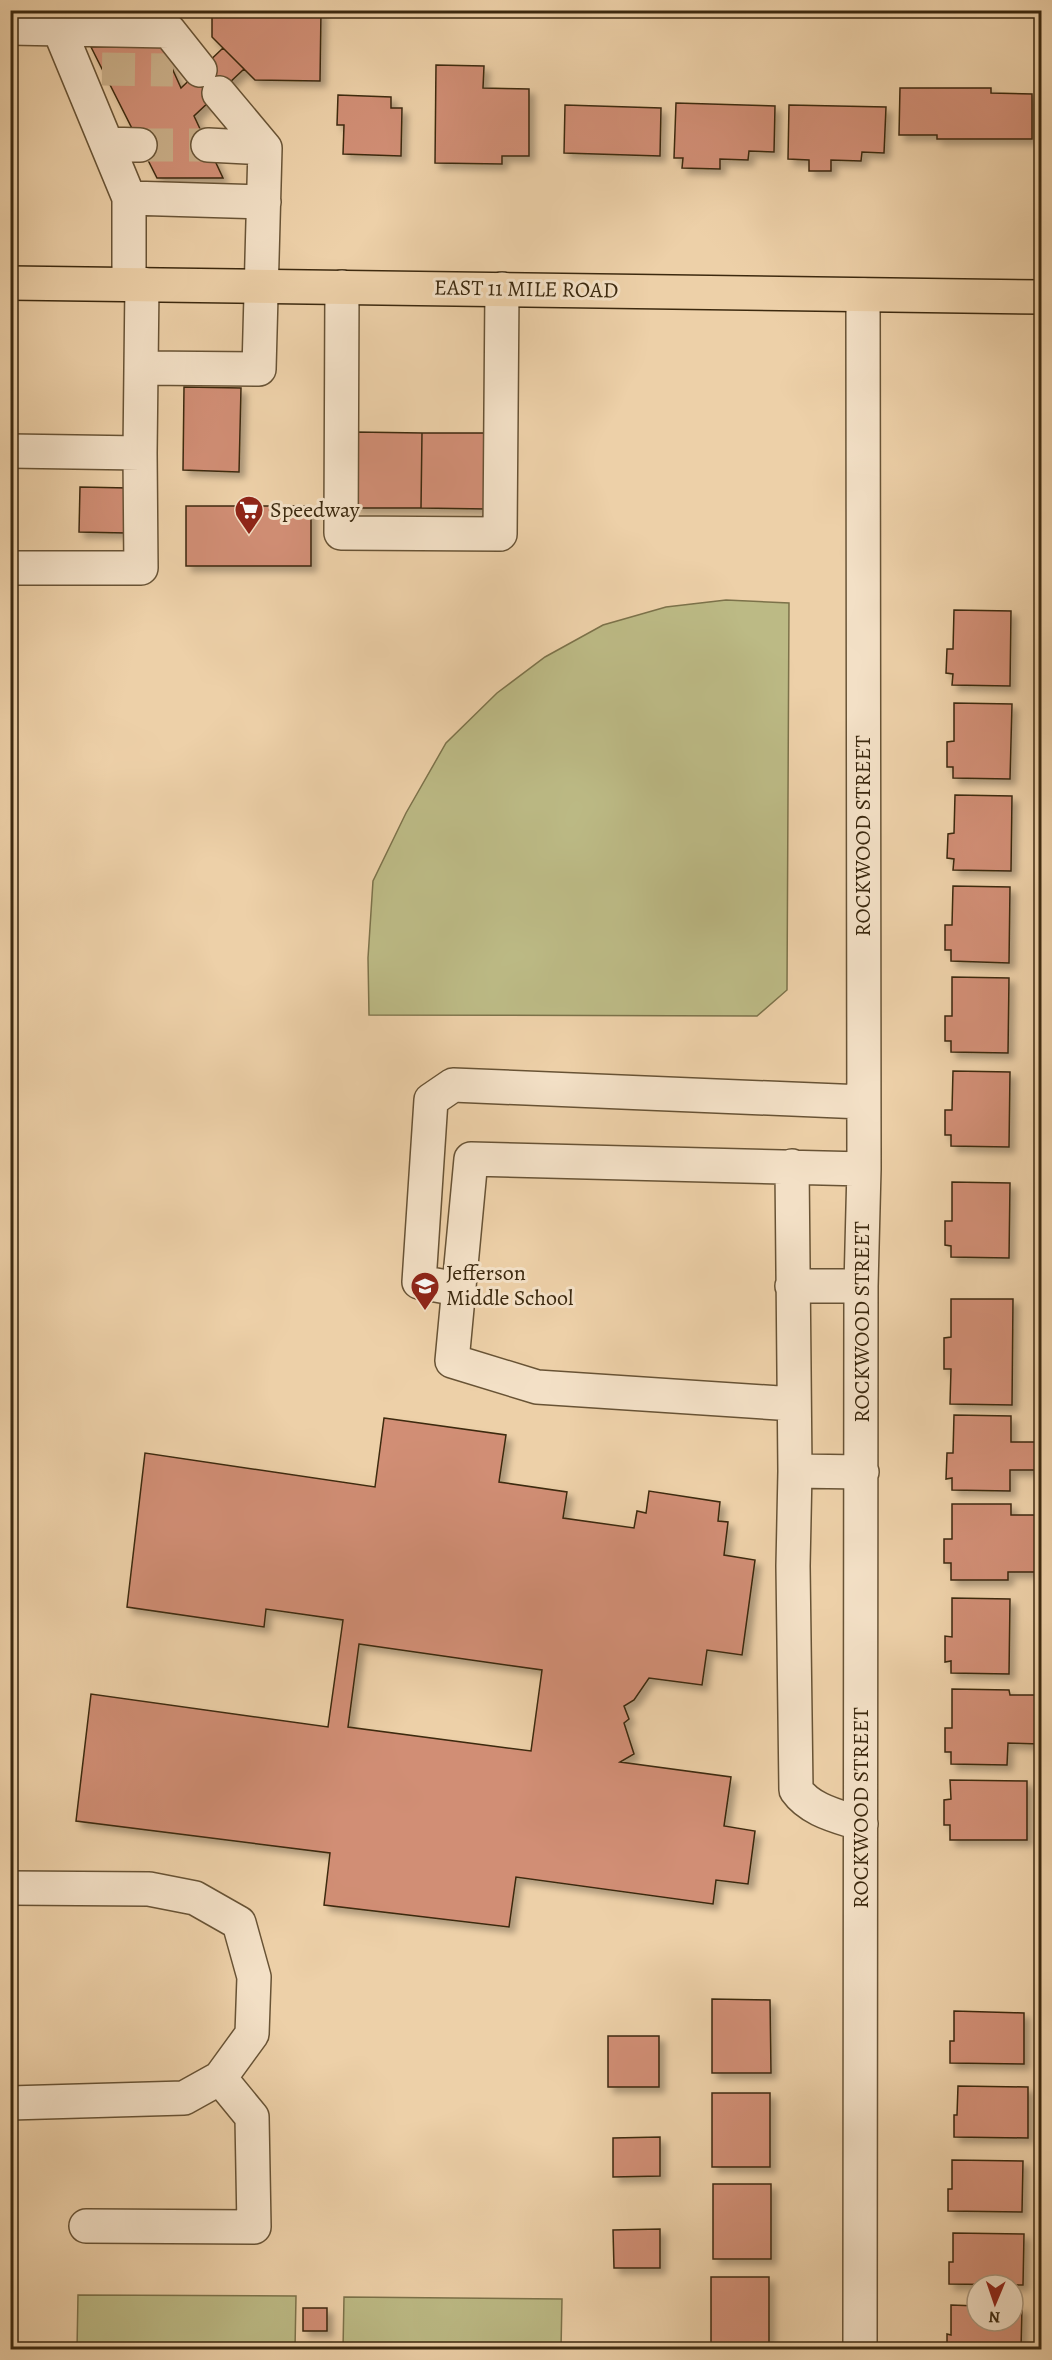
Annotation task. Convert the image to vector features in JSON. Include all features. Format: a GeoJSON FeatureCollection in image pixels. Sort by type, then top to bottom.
{"type":"FeatureCollection","features":[{"type":"Feature","properties":{"kind":"main road","name":"EAST 11 MILE ROAD"},"geometry":{"type":"LineString","coordinates":[[10,283],[1041,297]]}},
{"type":"Feature","properties":{"kind":"street"},"geometry":{"type":"LineString","coordinates":[[10,28],[169,31],[200,70],[173,70]]}},
{"type":"Feature","properties":{"kind":"street"},"geometry":{"type":"LineString","coordinates":[[10,568],[141,568],[142,368],[129,198],[107,144],[89,69],[59,29]]}},
{"type":"Feature","properties":{"kind":"street"},"geometry":{"type":"LineString","coordinates":[[142,368],[259,369],[265,148],[219,93]]}},
{"type":"Feature","properties":{"kind":"street"},"geometry":{"type":"LineString","coordinates":[[107,144],[140,145]]}},
{"type":"Feature","properties":{"kind":"street"},"geometry":{"type":"LineString","coordinates":[[208,145],[265,148]]}},
{"type":"Feature","properties":{"kind":"street"},"geometry":{"type":"LineString","coordinates":[[129,198],[264,202]]}},
{"type":"Feature","properties":{"kind":"street"},"geometry":{"type":"LineString","coordinates":[[342,287],[341,534],[500,534],[502,289]]}},
{"type":"Feature","properties":{"kind":"street","name":"ROCKWOOD STREET"},"geometry":{"type":"LineString","coordinates":[[860,2349],[861,1286],[864,1169],[863,295]]}},
{"type":"Feature","properties":{"kind":"street"},"geometry":{"type":"LineString","coordinates":[[10,451],[140,453]]}},
{"type":"Feature","properties":{"kind":"street"},"geometry":{"type":"LineString","coordinates":[[458,1289],[419,1282],[430,1100],[453,1085],[863,1102]]}},
{"type":"Feature","properties":{"kind":"street"},"geometry":{"type":"LineString","coordinates":[[794,1404],[537,1387],[452,1361],[471,1159],[864,1169]]}},
{"type":"Feature","properties":{"kind":"street"},"geometry":{"type":"LineString","coordinates":[[792,1166],[796,1790],[803,1800],[816,1808],[861,1824]]}},
{"type":"Feature","properties":{"kind":"street"},"geometry":{"type":"LineString","coordinates":[[792,1286],[861,1286]]}},
{"type":"Feature","properties":{"kind":"street"},"geometry":{"type":"LineString","coordinates":[[795,1471],[862,1472]]}},
{"type":"Feature","properties":{"kind":"street"},"geometry":{"type":"LineString","coordinates":[[10,1888],[149,1889],[195,1898],[239,1923],[254,1977],[252,2034],[220,2078],[184,2098],[10,2103]]}},
{"type":"Feature","properties":{"kind":"street"},"geometry":{"type":"LineString","coordinates":[[86,2226],[254,2227],[252,2117],[220,2078]]}},
{"type":"Feature","properties":{"kind":"shaded area"},"geometry":{"type":"Polygon","coordinates":[[[726,600],[789,603],[787,990],[757,1016],[369,1015],[368,958],[373,881],[406,813],[446,743],[497,693],[545,657],[603,625],[666,607],[726,600]]]}},
{"type":"Feature","properties":{"kind":"shaded area"},"geometry":{"type":"Polygon","coordinates":[[[78,2295],[296,2296],[295,2349],[77,2349],[78,2295]]]}},
{"type":"Feature","properties":{"kind":"shaded area"},"geometry":{"type":"Polygon","coordinates":[[[344,2297],[562,2299],[561,2349],[343,2349],[344,2297]]]}},
{"type":"Feature","properties":{"kind":"building"},"geometry":{"type":"Polygon","coordinates":[[[212,10],[321,11],[320,81],[255,80],[212,37],[212,10]]]}},
{"type":"Feature","properties":{"kind":"building"},"geometry":{"type":"Polygon","coordinates":[[[162,46],[181,88],[223,48],[244,69],[194,116],[223,178],[157,178],[91,47],[162,46]]]}},
{"type":"Feature","properties":{"kind":"building"},"geometry":{"type":"Polygon","coordinates":[[[436,65],[484,66],[483,88],[529,89],[529,156],[502,156],[502,164],[435,163],[436,65]]]}},
{"type":"Feature","properties":{"kind":"building"},"geometry":{"type":"Polygon","coordinates":[[[900,88],[991,88],[991,93],[1032,94],[1032,139],[937,139],[937,135],[899,135],[900,88]]]}},
{"type":"Feature","properties":{"kind":"building"},"geometry":{"type":"Polygon","coordinates":[[[338,95],[391,97],[391,108],[402,108],[401,156],[343,154],[344,125],[337,125],[338,95]]]}},
{"type":"Feature","properties":{"kind":"building"},"geometry":{"type":"Polygon","coordinates":[[[676,103],[775,106],[774,152],[749,151],[748,160],[720,159],[720,169],[682,168],[683,158],[674,158],[676,103]]]}},
{"type":"Feature","properties":{"kind":"building"},"geometry":{"type":"Polygon","coordinates":[[[565,105],[661,108],[660,156],[564,153],[565,105]]]}},
{"type":"Feature","properties":{"kind":"building"},"geometry":{"type":"Polygon","coordinates":[[[789,105],[886,107],[884,153],[862,152],[861,161],[831,160],[831,171],[809,171],[809,160],[788,159],[789,105]]]}},
{"type":"Feature","properties":{"kind":"building"},"geometry":{"type":"Polygon","coordinates":[[[184,387],[241,388],[239,472],[183,470],[184,387]]]}},
{"type":"Feature","properties":{"kind":"building"},"geometry":{"type":"Polygon","coordinates":[[[355,432],[422,433],[421,508],[354,508],[355,432]]]}},
{"type":"Feature","properties":{"kind":"building"},"geometry":{"type":"Polygon","coordinates":[[[422,433],[488,433],[487,509],[421,508],[422,433]]]}},
{"type":"Feature","properties":{"kind":"building"},"geometry":{"type":"Polygon","coordinates":[[[80,487],[128,488],[126,533],[79,532],[80,487]]]}},
{"type":"Feature","properties":{"kind":"building","name":"Speedway"},"geometry":{"type":"Polygon","coordinates":[[[186,506],[311,506],[311,566],[186,566],[186,506]]]}},
{"type":"Feature","properties":{"kind":"building"},"geometry":{"type":"Polygon","coordinates":[[[954,610],[1011,611],[1010,686],[952,685],[953,674],[946,673],[947,649],[953,649],[954,610]]]}},
{"type":"Feature","properties":{"kind":"building"},"geometry":{"type":"Polygon","coordinates":[[[954,703],[1012,704],[1010,779],[953,778],[953,767],[947,767],[947,742],[954,741],[954,703]]]}},
{"type":"Feature","properties":{"kind":"building"},"geometry":{"type":"Polygon","coordinates":[[[955,795],[1012,796],[1011,871],[953,870],[954,859],[947,858],[948,834],[954,833],[955,795]]]}},
{"type":"Feature","properties":{"kind":"building"},"geometry":{"type":"Polygon","coordinates":[[[953,886],[1010,887],[1009,963],[951,961],[951,950],[945,950],[945,925],[952,925],[953,886]]]}},
{"type":"Feature","properties":{"kind":"building"},"geometry":{"type":"Polygon","coordinates":[[[952,977],[1009,978],[1008,1053],[951,1052],[951,1041],[945,1041],[945,1016],[952,1016],[952,977]]]}},
{"type":"Feature","properties":{"kind":"building"},"geometry":{"type":"Polygon","coordinates":[[[953,1071],[1010,1072],[1009,1147],[951,1146],[951,1135],[945,1135],[945,1110],[952,1110],[953,1071]]]}},
{"type":"Feature","properties":{"kind":"building"},"geometry":{"type":"Polygon","coordinates":[[[952,1182],[1010,1183],[1009,1258],[951,1257],[951,1246],[945,1245],[945,1221],[952,1221],[952,1182]]]}},
{"type":"Feature","properties":{"kind":"building"},"geometry":{"type":"Polygon","coordinates":[[[951,1299],[1013,1299],[1012,1405],[950,1404],[951,1369],[944,1369],[944,1338],[951,1337],[951,1299]]]}},
{"type":"Feature","properties":{"kind":"building"},"geometry":{"type":"Polygon","coordinates":[[[954,1415],[1011,1416],[1011,1442],[1037,1442],[1036,1470],[1010,1470],[1010,1491],[952,1490],[952,1478],[946,1479],[947,1453],[953,1453],[954,1415]]]}},
{"type":"Feature","properties":{"kind":"building"},"geometry":{"type":"Polygon","coordinates":[[[384,1418],[506,1435],[499,1482],[567,1492],[563,1518],[634,1528],[637,1511],[646,1513],[649,1491],[720,1502],[718,1521],[728,1522],[724,1555],[755,1560],[742,1655],[707,1650],[702,1685],[649,1678],[634,1700],[624,1706],[629,1719],[624,1723],[634,1754],[620,1762],[731,1777],[724,1826],[755,1831],[748,1884],[716,1880],[713,1904],[516,1877],[509,1927],[324,1905],[330,1853],[76,1821],[91,1694],[328,1727],[343,1620],[266,1609],[264,1627],[127,1607],[145,1453],[375,1487],[384,1418]],[[359,1644],[348,1727],[531,1751],[542,1670],[359,1644]]]}},
{"type":"Feature","properties":{"kind":"building"},"geometry":{"type":"Polygon","coordinates":[[[952,1504],[1011,1504],[1011,1515],[1036,1515],[1036,1572],[1008,1572],[1008,1580],[951,1580],[951,1563],[944,1563],[944,1539],[952,1539],[952,1504]]]}},
{"type":"Feature","properties":{"kind":"building"},"geometry":{"type":"Polygon","coordinates":[[[952,1598],[1010,1599],[1009,1674],[951,1673],[951,1661],[945,1662],[945,1636],[952,1637],[952,1598]]]}},
{"type":"Feature","properties":{"kind":"building"},"geometry":{"type":"Polygon","coordinates":[[[952,1689],[1009,1690],[1010,1695],[1041,1695],[1040,1744],[1008,1743],[1007,1765],[951,1764],[951,1752],[945,1752],[945,1728],[952,1728],[952,1689]]]}},
{"type":"Feature","properties":{"kind":"building"},"geometry":{"type":"Polygon","coordinates":[[[950,1780],[1027,1781],[1027,1840],[950,1840],[950,1825],[944,1825],[944,1800],[951,1799],[950,1780]]]}},
{"type":"Feature","properties":{"kind":"building"},"geometry":{"type":"Polygon","coordinates":[[[712,1999],[770,2000],[771,2073],[712,2073],[712,1999]]]}},
{"type":"Feature","properties":{"kind":"building"},"geometry":{"type":"Polygon","coordinates":[[[954,2011],[1024,2013],[1024,2064],[950,2063],[950,2041],[954,2041],[954,2011]]]}},
{"type":"Feature","properties":{"kind":"building"},"geometry":{"type":"Polygon","coordinates":[[[608,2036],[659,2036],[659,2087],[608,2087],[608,2036]]]}},
{"type":"Feature","properties":{"kind":"building"},"geometry":{"type":"Polygon","coordinates":[[[958,2086],[1028,2087],[1028,2138],[954,2137],[958,2086]]]}},
{"type":"Feature","properties":{"kind":"building"},"geometry":{"type":"Polygon","coordinates":[[[712,2093],[770,2093],[770,2167],[712,2167],[712,2093]]]}},
{"type":"Feature","properties":{"kind":"building"},"geometry":{"type":"Polygon","coordinates":[[[660,2137],[660,2176],[613,2177],[613,2138],[660,2137]]]}},
{"type":"Feature","properties":{"kind":"building"},"geometry":{"type":"Polygon","coordinates":[[[952,2160],[1023,2161],[1022,2212],[948,2211],[948,2189],[952,2189],[952,2160]]]}},
{"type":"Feature","properties":{"kind":"building"},"geometry":{"type":"Polygon","coordinates":[[[713,2184],[771,2184],[771,2259],[713,2259],[713,2184]]]}},
{"type":"Feature","properties":{"kind":"building"},"geometry":{"type":"Polygon","coordinates":[[[660,2229],[660,2268],[614,2268],[613,2230],[660,2229]]]}},
{"type":"Feature","properties":{"kind":"building"},"geometry":{"type":"Polygon","coordinates":[[[953,2233],[1024,2234],[1023,2273],[965,2273],[965,2284],[949,2284],[949,2262],[953,2262],[953,2233]]]}},
{"type":"Feature","properties":{"kind":"building"},"geometry":{"type":"Polygon","coordinates":[[[711,2277],[769,2277],[769,2350],[711,2350],[711,2277]]]}},
{"type":"Feature","properties":{"kind":"building"},"geometry":{"type":"Polygon","coordinates":[[[951,2305],[965,2306],[965,2333],[1021,2333],[1021,2350],[947,2350],[947,2334],[951,2335],[951,2305]]]}},
{"type":"Feature","properties":{"kind":"building"},"geometry":{"type":"Polygon","coordinates":[[[303,2308],[327,2308],[327,2331],[303,2331],[303,2308]]]}},
{"type":"Feature","properties":{"kind":"tunnel"},"geometry":{"type":"LineString","coordinates":[[102,69],[173,70]]}},
{"type":"Feature","properties":{"kind":"tunnel"},"geometry":{"type":"LineString","coordinates":[[140,145],[208,145]]}},
{"type":"Feature","properties":{"kind":"place","name":"Speedway"},"geometry":{"type":"Point","coordinates":[249,536]}},
{"type":"Feature","properties":{"kind":"place","name":"Jefferson Middle School"},"geometry":{"type":"Point","coordinates":[425,1312]}}]}
